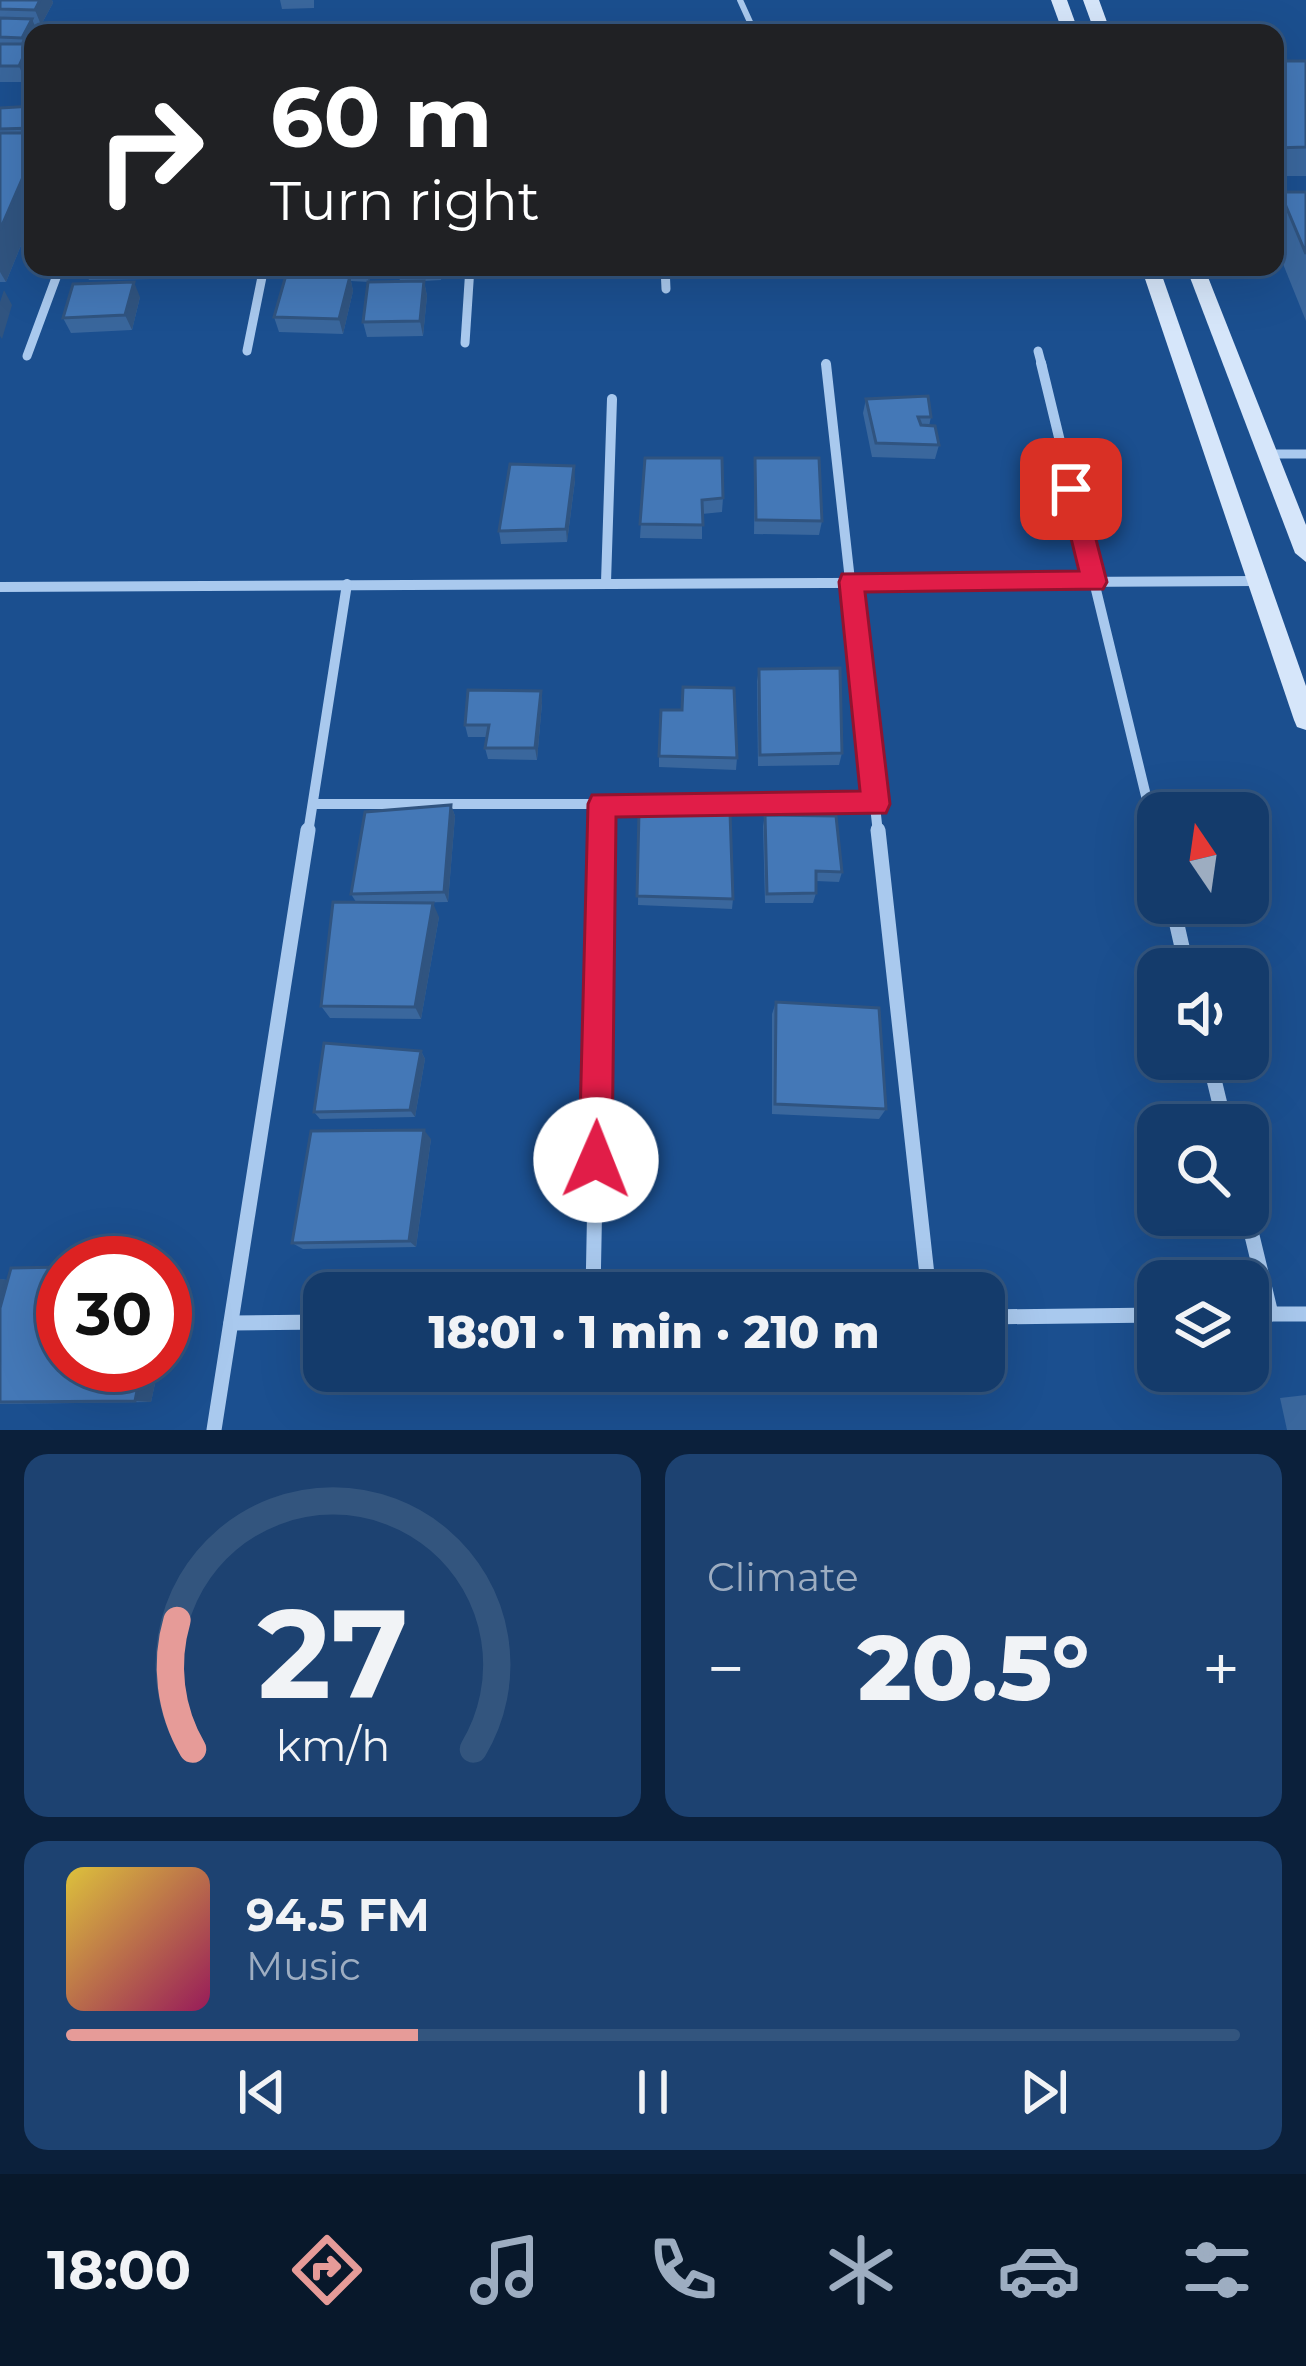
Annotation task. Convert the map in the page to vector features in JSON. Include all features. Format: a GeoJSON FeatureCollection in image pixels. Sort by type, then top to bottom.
{"type":"FeatureCollection","features":[{"type":"Feature","properties":{"kind":"street"},"geometry":{"type":"LineString","coordinates":[[27,356],[57,276]]}},
{"type":"Feature","properties":{"kind":"street"},"geometry":{"type":"LineString","coordinates":[[247,351],[262,276]]}},
{"type":"Feature","properties":{"kind":"street"},"geometry":{"type":"LineString","coordinates":[[465,343],[469,276]]}},
{"type":"Feature","properties":{"kind":"street"},"geometry":{"type":"LineString","coordinates":[[665,276],[666,289]]}},
{"type":"Feature","properties":{"kind":"street"},"geometry":{"type":"LineString","coordinates":[[1153,276],[1306,720]]}},
{"type":"Feature","properties":{"kind":"street"},"geometry":{"type":"LineString","coordinates":[[1199,276],[1306,553]]}},
{"type":"Feature","properties":{"kind":"street"},"geometry":{"type":"LineString","coordinates":[[1038,351],[1145,792]]}},
{"type":"Feature","properties":{"kind":"street"},"geometry":{"type":"LineString","coordinates":[[826,364],[927,1272]]}},
{"type":"Feature","properties":{"kind":"street"},"geometry":{"type":"LineString","coordinates":[[606,583],[612,399]]}},
{"type":"Feature","properties":{"kind":"street"},"geometry":{"type":"LineString","coordinates":[[0,587],[1257,581]]}},
{"type":"Feature","properties":{"kind":"street"},"geometry":{"type":"LineString","coordinates":[[214,1430],[347,584]]}},
{"type":"Feature","properties":{"kind":"street"},"geometry":{"type":"LineString","coordinates":[[313,804],[876,804]]}},
{"type":"Feature","properties":{"kind":"street"},"geometry":{"type":"LineString","coordinates":[[593,1272],[602,804]]}},
{"type":"Feature","properties":{"kind":"street"},"geometry":{"type":"LineString","coordinates":[[1252,1236],[1271,1314],[1306,1314]]}},
{"type":"Feature","properties":{"kind":"street"},"geometry":{"type":"LineString","coordinates":[[1005,1317],[1137,1315]]}},
{"type":"Feature","properties":{"kind":"street"},"geometry":{"type":"LineString","coordinates":[[231,1323],[303,1322]]}},
{"type":"Feature","properties":{"kind":"lane"},"geometry":{"type":"LineString","coordinates":[[1269,454],[1306,454]]}},
{"type":"Feature","properties":{"kind":"building"},"geometry":{"type":"Polygon","coordinates":[[[0,0],[40,0],[35,10],[0,9],[0,0]]]}},
{"type":"Feature","properties":{"kind":"building"},"geometry":{"type":"Polygon","coordinates":[[[0,18],[32,19],[24,24],[22,38],[0,37],[0,18]]]}},
{"type":"Feature","properties":{"kind":"building"},"geometry":{"type":"Polygon","coordinates":[[[0,44],[24,44],[19,66],[0,66],[0,44]]]}},
{"type":"Feature","properties":{"kind":"building"},"geometry":{"type":"Polygon","coordinates":[[[1284,61],[1306,61],[1306,147],[1284,148],[1284,61]]]}},
{"type":"Feature","properties":{"kind":"building"},"geometry":{"type":"Polygon","coordinates":[[[24,107],[24,128],[0,129],[0,108],[24,107]]]}},
{"type":"Feature","properties":{"kind":"building"},"geometry":{"type":"Polygon","coordinates":[[[0,133],[24,133],[24,175],[0,230],[0,133]]]}},
{"type":"Feature","properties":{"kind":"building"},"geometry":{"type":"Polygon","coordinates":[[[1284,192],[1306,192],[1306,254],[1284,202],[1284,192]]]}},
{"type":"Feature","properties":{"kind":"building"},"geometry":{"type":"Polygon","coordinates":[[[286,276],[350,276],[339,319],[274,317],[286,276]]]}},
{"type":"Feature","properties":{"kind":"building"},"geometry":{"type":"Polygon","coordinates":[[[424,281],[420,321],[363,322],[368,282],[424,281]]]}},
{"type":"Feature","properties":{"kind":"building"},"geometry":{"type":"Polygon","coordinates":[[[134,282],[125,315],[63,318],[73,284],[134,282]]]}},
{"type":"Feature","properties":{"kind":"building"},"geometry":{"type":"Polygon","coordinates":[[[928,396],[931,417],[918,417],[921,425],[935,426],[939,445],[876,443],[866,399],[928,396]]]}},
{"type":"Feature","properties":{"kind":"building"},"geometry":{"type":"Polygon","coordinates":[[[645,458],[722,458],[723,498],[702,500],[703,525],[640,524],[645,458]]]}},
{"type":"Feature","properties":{"kind":"building"},"geometry":{"type":"Polygon","coordinates":[[[755,458],[819,458],[822,521],[756,520],[755,458]]]}},
{"type":"Feature","properties":{"kind":"building"},"geometry":{"type":"Polygon","coordinates":[[[510,464],[574,466],[566,529],[499,531],[510,464]]]}},
{"type":"Feature","properties":{"kind":"building"},"geometry":{"type":"Polygon","coordinates":[[[840,668],[842,753],[760,755],[759,669],[840,668]]]}},
{"type":"Feature","properties":{"kind":"building"},"geometry":{"type":"Polygon","coordinates":[[[683,687],[734,688],[737,758],[659,756],[661,710],[682,710],[683,687]]]}},
{"type":"Feature","properties":{"kind":"building"},"geometry":{"type":"Polygon","coordinates":[[[468,690],[541,691],[535,748],[485,748],[489,725],[465,725],[468,690]]]}},
{"type":"Feature","properties":{"kind":"building"},"geometry":{"type":"Polygon","coordinates":[[[451,805],[444,892],[351,894],[365,812],[451,805]]]}},
{"type":"Feature","properties":{"kind":"building"},"geometry":{"type":"Polygon","coordinates":[[[639,812],[730,812],[733,899],[637,896],[639,812]]]}},
{"type":"Feature","properties":{"kind":"building"},"geometry":{"type":"Polygon","coordinates":[[[765,815],[836,816],[842,872],[816,871],[816,893],[767,894],[765,815]]]}},
{"type":"Feature","properties":{"kind":"building"},"geometry":{"type":"Polygon","coordinates":[[[333,902],[433,903],[415,1007],[321,1006],[333,902]]]}},
{"type":"Feature","properties":{"kind":"building"},"geometry":{"type":"Polygon","coordinates":[[[776,1002],[879,1008],[886,1109],[775,1104],[776,1002]]]}},
{"type":"Feature","properties":{"kind":"building"},"geometry":{"type":"Polygon","coordinates":[[[324,1043],[421,1051],[410,1110],[314,1112],[324,1043]]]}},
{"type":"Feature","properties":{"kind":"building"},"geometry":{"type":"Polygon","coordinates":[[[424,1130],[409,1241],[292,1243],[311,1131],[424,1130]]]}},
{"type":"Feature","properties":{"kind":"building"},"geometry":{"type":"Polygon","coordinates":[[[11,1268],[36,1268],[36,1392],[137,1392],[135,1401],[0,1402],[0,1308],[11,1268]]]}},
{"type":"Feature","properties":{"kind":"route"},"geometry":{"type":"LineString","coordinates":[[596,1160],[602,804],[876,804],[851,582],[1094,582],[1071,489]]}}]}
